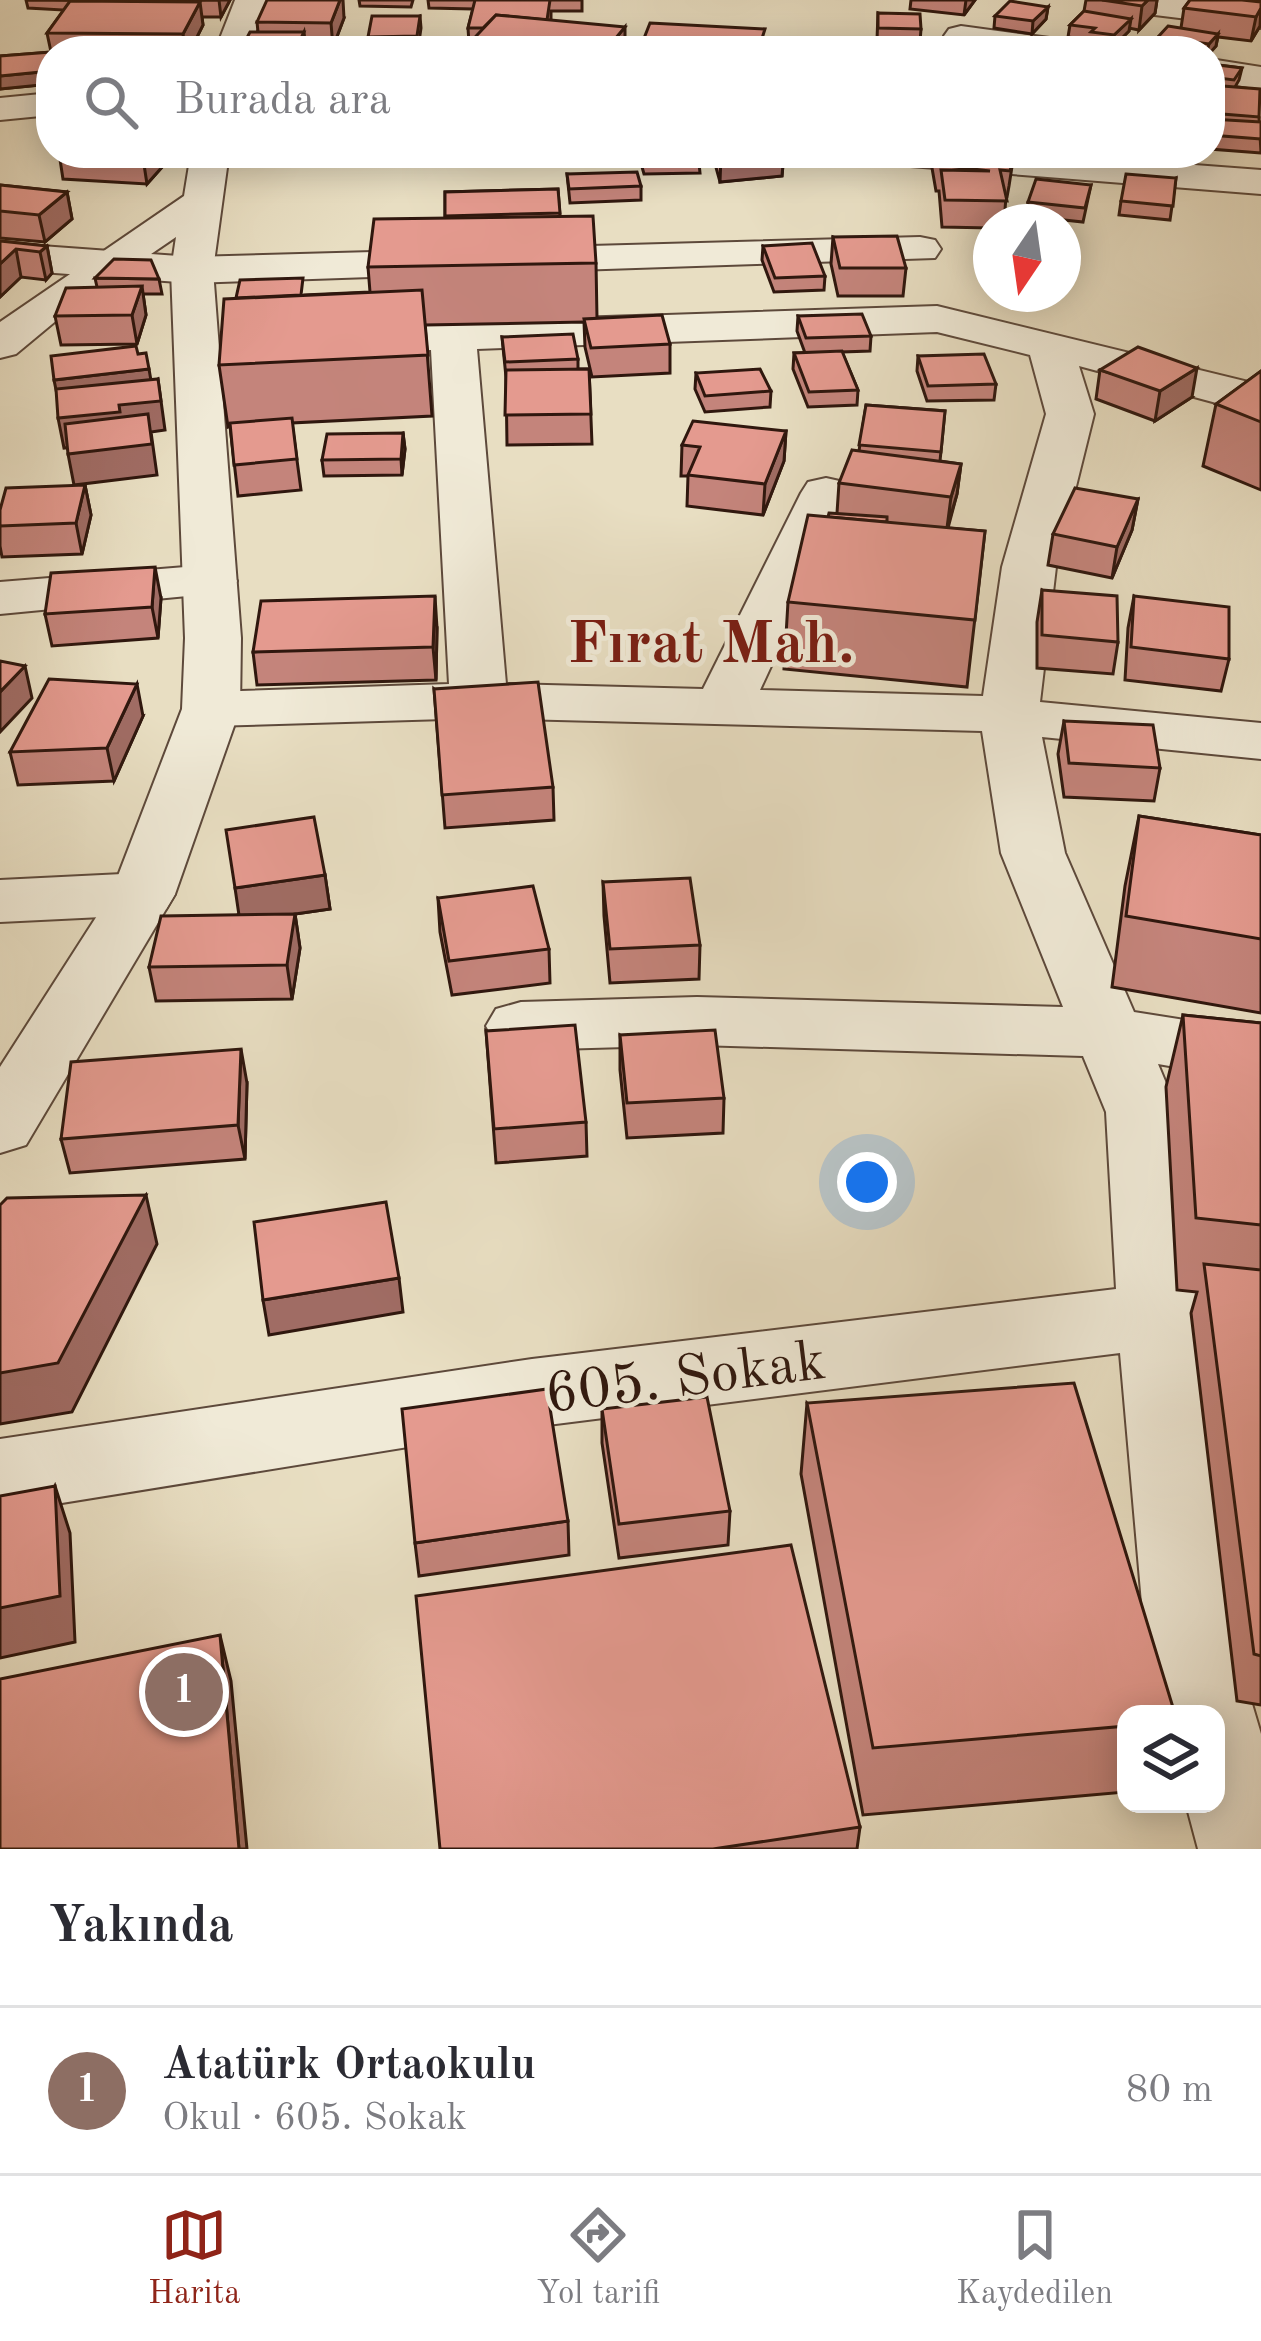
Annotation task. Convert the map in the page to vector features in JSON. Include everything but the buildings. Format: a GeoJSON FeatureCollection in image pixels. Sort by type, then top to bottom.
{"type":"FeatureCollection","features":[{"type":"Feature","properties":{"kind":"street"},"geometry":{"type":"LineString","coordinates":[[245,36],[251,0]]}},
{"type":"Feature","properties":{"kind":"street"},"geometry":{"type":"LineString","coordinates":[[1114,0],[1261,18]]}},
{"type":"Feature","properties":{"kind":"street"},"geometry":{"type":"LineString","coordinates":[[968,36],[1000,10]]}},
{"type":"Feature","properties":{"kind":"street"},"geometry":{"type":"LineString","coordinates":[[1225,72],[1261,78]]}},
{"type":"Feature","properties":{"kind":"street"},"geometry":{"type":"LineString","coordinates":[[0,109],[36,105]]}},
{"type":"Feature","properties":{"kind":"street"},"geometry":{"type":"LineString","coordinates":[[904,168],[937,320]]}},
{"type":"Feature","properties":{"kind":"street"},"geometry":{"type":"LineString","coordinates":[[1081,168],[1261,182]]}},
{"type":"Feature","properties":{"kind":"street"},"geometry":{"type":"LineString","coordinates":[[0,344],[106,265],[207,177]]}},
{"type":"Feature","properties":{"kind":"street"},"geometry":{"type":"LineString","coordinates":[[0,1126],[143,895],[211,709],[210,581],[220,346],[192,269],[207,177]]}},
{"type":"Feature","properties":{"kind":"street"},"geometry":{"type":"LineString","coordinates":[[0,256],[192,269],[920,249]]}},
{"type":"Feature","properties":{"kind":"street"},"geometry":{"type":"LineString","coordinates":[[290,343],[937,320],[1220,386],[1261,401]]}},
{"type":"Feature","properties":{"kind":"street"},"geometry":{"type":"LineString","coordinates":[[454,335],[479,700]]}},
{"type":"Feature","properties":{"kind":"street"},"geometry":{"type":"LineString","coordinates":[[1051,347],[1070,414],[1029,567],[1009,716],[1033,853],[1142,1112],[1192,1660],[1205,1705]]}},
{"type":"Feature","properties":{"kind":"street"},"geometry":{"type":"LineString","coordinates":[[724,706],[826,493]]}},
{"type":"Feature","properties":{"kind":"street"},"geometry":{"type":"LineString","coordinates":[[0,598],[210,581]]}},
{"type":"Feature","properties":{"kind":"street"},"geometry":{"type":"LineString","coordinates":[[211,709],[479,700],[724,706],[1009,716],[1261,741]]}},
{"type":"Feature","properties":{"kind":"street"},"geometry":{"type":"LineString","coordinates":[[0,901],[143,895]]}},
{"type":"Feature","properties":{"kind":"street"},"geometry":{"type":"LineString","coordinates":[[520,1026],[697,1022],[1109,1032],[1261,1057]]}},
{"type":"Feature","properties":{"kind":"street","name":"605. Sokak"},"geometry":{"type":"LineString","coordinates":[[0,1476],[532,1394],[1158,1316]]}},
{"type":"Feature","properties":{"kind":"street"},"geometry":{"type":"LineString","coordinates":[[1225,1771],[1248,1849]]}},
{"type":"Feature","properties":{"kind":"place","name":"Atatürk Ortaokulu"},"geometry":{"type":"Point","coordinates":[184,1692]}},
{"type":"Feature","properties":{"kind":"district","name":"Fırat Mah."},"geometry":{"type":"Point","coordinates":[711,641]}}]}
